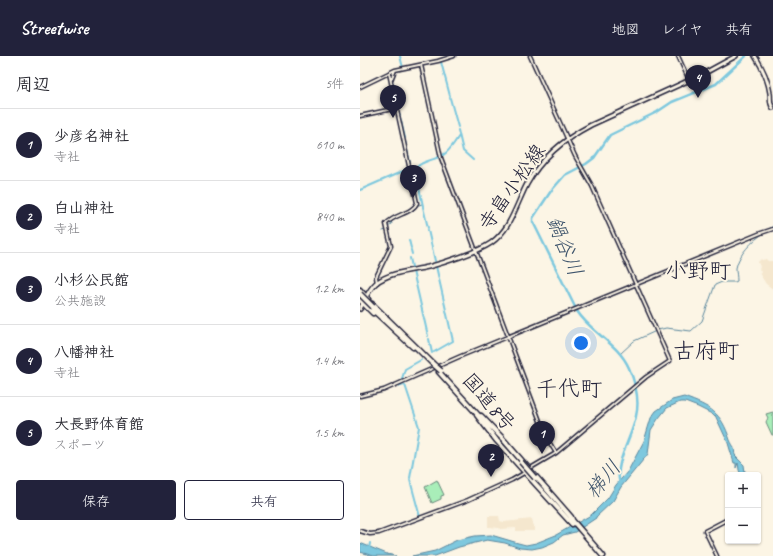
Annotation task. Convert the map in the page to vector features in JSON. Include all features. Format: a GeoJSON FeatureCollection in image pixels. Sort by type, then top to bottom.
{"type":"FeatureCollection","features":[{"type":"Feature","properties":{"kind":"highway"},"geometry":{"type":"LineString","coordinates":[[360,290],[363,296],[418,349]]}},
{"type":"Feature","properties":{"kind":"highway","name":"国道8号"},"geometry":{"type":"LineString","coordinates":[[363,296],[372,308],[431,363]]}},
{"type":"Feature","properties":{"kind":"highway"},"geometry":{"type":"LineString","coordinates":[[361,302],[393,332],[413,347]]}},
{"type":"Feature","properties":{"kind":"highway","name":"国道8号"},"geometry":{"type":"LineString","coordinates":[[372,308],[418,349],[440,372],[602,556]]}},
{"type":"Feature","properties":{"kind":"highway"},"geometry":{"type":"LineString","coordinates":[[488,426],[530,469],[554,501]]}},
{"type":"Feature","properties":{"kind":"highway"},"geometry":{"type":"LineString","coordinates":[[488,426],[525,472],[554,501]]}},
{"type":"Feature","properties":{"kind":"main road","name":"寺畠小松線"},"geometry":{"type":"LineString","coordinates":[[689,79],[732,56]]}},
{"type":"Feature","properties":{"kind":"main road","name":"寺畠小松線"},"geometry":{"type":"LineString","coordinates":[[360,309],[363,296],[372,285],[388,276],[437,265],[492,242],[504,230],[510,221],[527,184],[536,170],[567,138],[590,123],[717,67],[736,56]]}},
{"type":"Feature","properties":{"kind":"main road"},"geometry":{"type":"LineString","coordinates":[[755,56],[764,73],[770,95],[770,103],[773,108]]}},
{"type":"Feature","properties":{"kind":"street"},"geometry":{"type":"LineString","coordinates":[[360,87],[395,70],[454,56]]}},
{"type":"Feature","properties":{"kind":"street"},"geometry":{"type":"LineString","coordinates":[[360,532],[370,534],[379,533],[468,500],[512,480],[556,452],[654,371],[670,361],[636,284],[584,171],[578,162],[556,115],[530,56]]}},
{"type":"Feature","properties":{"kind":"street"},"geometry":{"type":"LineString","coordinates":[[679,58],[689,79]]}},
{"type":"Feature","properties":{"kind":"street"},"geometry":{"type":"LineString","coordinates":[[421,65],[441,156],[546,437],[556,452]]}},
{"type":"Feature","properties":{"kind":"street"},"geometry":{"type":"LineString","coordinates":[[391,81],[395,70]]}},
{"type":"Feature","properties":{"kind":"street"},"geometry":{"type":"LineString","coordinates":[[377,282],[376,277],[391,246],[386,224],[414,208],[417,203],[389,72]]}},
{"type":"Feature","properties":{"kind":"street"},"geometry":{"type":"LineString","coordinates":[[360,116],[397,108]]}},
{"type":"Feature","properties":{"kind":"street"},"geometry":{"type":"LineString","coordinates":[[360,396],[384,390],[509,336],[773,229]]}},
{"type":"Feature","properties":{"kind":"street"},"geometry":{"type":"LineString","coordinates":[[717,556],[705,531],[725,521]]}},
{"type":"Feature","properties":{"kind":"shaded area"},"geometry":{"type":"Polygon","coordinates":[[[761,259],[773,261],[773,289],[766,284],[759,273],[761,272],[758,262],[761,259]]]}},
{"type":"Feature","properties":{"kind":"shaded area"},"geometry":{"type":"Polygon","coordinates":[[[488,516],[499,516],[500,521],[504,522],[532,519],[535,531],[516,531],[516,528],[500,529],[488,527],[488,516]]]}},
{"type":"Feature","properties":{"kind":"green space"},"geometry":{"type":"Polygon","coordinates":[[[773,412],[772,435],[766,422],[768,418],[766,414],[773,412]]]}},
{"type":"Feature","properties":{"kind":"green space"},"geometry":{"type":"Polygon","coordinates":[[[437,480],[444,495],[441,496],[441,499],[432,503],[425,487],[437,480]]]}},
{"type":"Feature","properties":{"kind":"water"},"geometry":{"type":"Polygon","coordinates":[[[684,397],[701,404],[714,412],[723,423],[734,447],[735,455],[744,465],[745,472],[740,472],[738,463],[736,468],[736,463],[734,463],[728,443],[715,415],[714,416],[685,402],[680,402],[667,408],[658,419],[651,430],[648,454],[621,487],[613,501],[596,518],[575,532],[563,535],[554,542],[542,547],[532,549],[520,548],[505,543],[487,540],[459,547],[435,556],[412,556],[435,551],[457,540],[475,536],[491,535],[526,545],[536,543],[556,535],[591,515],[608,498],[616,485],[628,471],[644,441],[651,418],[656,411],[672,400],[684,397]]]}},
{"type":"Feature","properties":{"kind":"water"},"geometry":{"type":"Polygon","coordinates":[[[360,543],[396,556],[374,556],[360,552],[360,543]]]}},
{"type":"Feature","properties":{"kind":"waterway"},"geometry":{"type":"LineString","coordinates":[[400,56],[403,68]]}},
{"type":"Feature","properties":{"kind":"waterway","name":"鍋谷川"},"geometry":{"type":"LineString","coordinates":[[620,483],[619,468],[621,459],[634,424],[637,410],[637,397],[633,379],[624,359],[611,345],[589,326],[577,311],[533,222],[533,218],[551,191],[565,175],[594,158],[610,135],[657,112],[672,102],[716,84],[746,56]]}},
{"type":"Feature","properties":{"kind":"waterway"},"geometry":{"type":"LineString","coordinates":[[441,62],[450,96]]}},
{"type":"Feature","properties":{"kind":"waterway"},"geometry":{"type":"LineString","coordinates":[[391,78],[390,73],[392,73]]}},
{"type":"Feature","properties":{"kind":"waterway"},"geometry":{"type":"LineString","coordinates":[[392,81],[394,88]]}},
{"type":"Feature","properties":{"kind":"waterway"},"geometry":{"type":"LineString","coordinates":[[394,90],[398,107]]}},
{"type":"Feature","properties":{"kind":"waterway"},"geometry":{"type":"LineString","coordinates":[[450,98],[458,127]]}},
{"type":"Feature","properties":{"kind":"waterway"},"geometry":{"type":"LineString","coordinates":[[398,109],[405,138]]}},
{"type":"Feature","properties":{"kind":"waterway"},"geometry":{"type":"LineString","coordinates":[[458,130],[463,151],[473,160]]}},
{"type":"Feature","properties":{"kind":"waterway"},"geometry":{"type":"LineString","coordinates":[[423,206],[415,169],[424,162],[445,154],[452,147],[459,136]]}},
{"type":"Feature","properties":{"kind":"waterway"},"geometry":{"type":"LineString","coordinates":[[405,141],[410,163]]}},
{"type":"Feature","properties":{"kind":"waterway"},"geometry":{"type":"LineString","coordinates":[[360,190],[408,169]]}},
{"type":"Feature","properties":{"kind":"waterway"},"geometry":{"type":"LineString","coordinates":[[412,210],[416,207]]}},
{"type":"Feature","properties":{"kind":"waterway"},"geometry":{"type":"LineString","coordinates":[[423,207],[428,228]]}},
{"type":"Feature","properties":{"kind":"waterway"},"geometry":{"type":"LineString","coordinates":[[387,228],[392,224],[391,221],[399,217]]}},
{"type":"Feature","properties":{"kind":"waterway"},"geometry":{"type":"LineString","coordinates":[[769,229],[773,226]]}},
{"type":"Feature","properties":{"kind":"waterway"},"geometry":{"type":"LineString","coordinates":[[428,230],[435,261]]}},
{"type":"Feature","properties":{"kind":"waterway"},"geometry":{"type":"LineString","coordinates":[[658,330],[666,328],[691,331],[702,321],[715,285],[722,282],[737,281],[737,263],[751,244],[764,233]]}},
{"type":"Feature","properties":{"kind":"waterway"},"geometry":{"type":"LineString","coordinates":[[409,240],[411,248]]}},
{"type":"Feature","properties":{"kind":"waterway"},"geometry":{"type":"LineString","coordinates":[[411,250],[412,254]]}},
{"type":"Feature","properties":{"kind":"waterway"},"geometry":{"type":"LineString","coordinates":[[410,258],[412,267]]}},
{"type":"Feature","properties":{"kind":"waterway"},"geometry":{"type":"LineString","coordinates":[[434,352],[453,341],[436,266]]}},
{"type":"Feature","properties":{"kind":"waterway"},"geometry":{"type":"LineString","coordinates":[[413,271],[428,336]]}},
{"type":"Feature","properties":{"kind":"waterway"},"geometry":{"type":"LineString","coordinates":[[620,354],[634,341],[656,331]]}},
{"type":"Feature","properties":{"kind":"waterway"},"geometry":{"type":"LineString","coordinates":[[429,339],[432,353]]}},
{"type":"Feature","properties":{"kind":"waterway"},"geometry":{"type":"LineString","coordinates":[[401,382],[405,369],[421,360]]}},
{"type":"Feature","properties":{"kind":"waterway"},"geometry":{"type":"LineString","coordinates":[[400,386],[405,385],[419,427],[410,478]]}},
{"type":"Feature","properties":{"kind":"waterway"},"geometry":{"type":"LineString","coordinates":[[410,480],[420,517],[417,518]]}},
{"type":"Feature","properties":{"kind":"waterway","name":"梯川"},"geometry":{"type":"LineString","coordinates":[[369,549],[370,543]]}},
{"type":"Feature","properties":{"kind":"place","name":"八幡神社"},"geometry":{"type":"Point","coordinates":[698,98]}},
{"type":"Feature","properties":{"kind":"place","name":"大長野体育館"},"geometry":{"type":"Point","coordinates":[393,118]}},
{"type":"Feature","properties":{"kind":"place","name":"小杉公民館"},"geometry":{"type":"Point","coordinates":[413,198]}},
{"type":"Feature","properties":{"kind":"place","name":"少彦名神社"},"geometry":{"type":"Point","coordinates":[542,454]}},
{"type":"Feature","properties":{"kind":"place","name":"白山神社"},"geometry":{"type":"Point","coordinates":[491,477]}},
{"type":"Feature","properties":{"kind":"district","name":"小野町"},"geometry":{"type":"Point","coordinates":[698,271]}},
{"type":"Feature","properties":{"kind":"district","name":"古府町"},"geometry":{"type":"Point","coordinates":[706,351]}},
{"type":"Feature","properties":{"kind":"district","name":"千代町"},"geometry":{"type":"Point","coordinates":[569,389]}}]}
